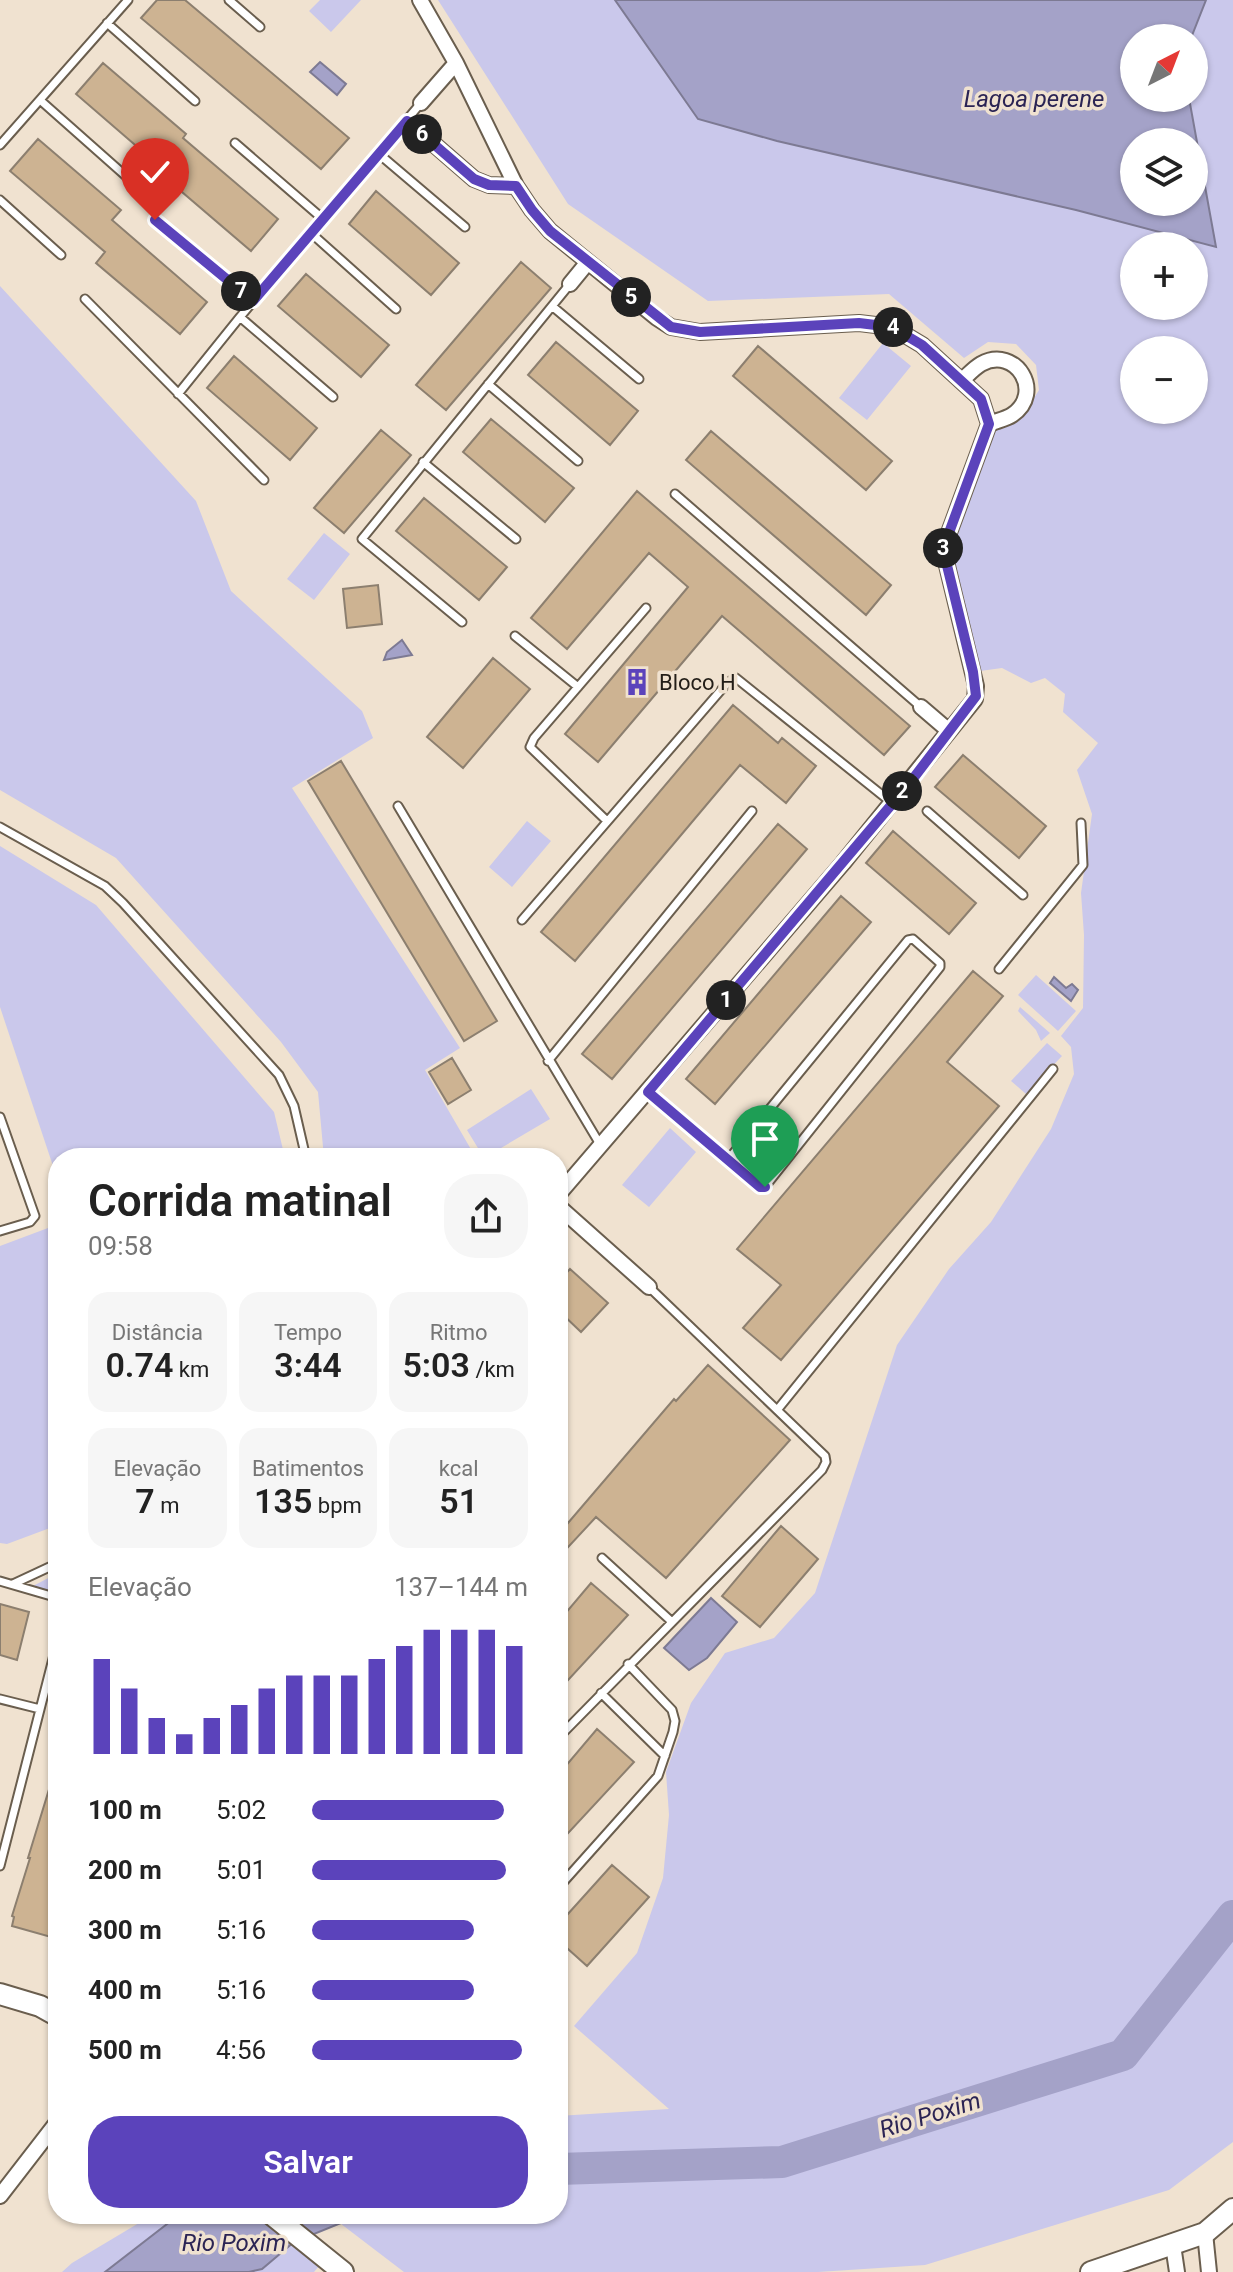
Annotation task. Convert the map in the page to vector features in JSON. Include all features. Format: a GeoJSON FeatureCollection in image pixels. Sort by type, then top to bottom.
{"type":"FeatureCollection","features":[{"type":"Feature","properties":{"kind":"street"},"geometry":{"type":"LineString","coordinates":[[420,0],[456,63],[516,186],[532,210],[550,231],[671,327],[700,332],[859,323],[892,327],[922,345],[981,399],[989,424],[943,549],[977,692],[972,703],[892,803],[568,1183]]}},
{"type":"Feature","properties":{"kind":"street"},"geometry":{"type":"LineString","coordinates":[[421,103],[456,63]]}},
{"type":"Feature","properties":{"kind":"street"},"geometry":{"type":"LineString","coordinates":[[428,139],[474,179],[489,185],[516,186]]}},
{"type":"Feature","properties":{"kind":"street"},"geometry":{"type":"LineString","coordinates":[[570,284],[588,262]]}},
{"type":"Feature","properties":{"kind":"street"},"geometry":{"type":"LineString","coordinates":[[961,381],[980,364],[999,359],[1016,365],[1027,381],[1025,400],[1013,415],[989,424]]}},
{"type":"Feature","properties":{"kind":"street"},"geometry":{"type":"LineString","coordinates":[[921,707],[949,731]]}},
{"type":"Feature","properties":{"kind":"street"},"geometry":{"type":"LineString","coordinates":[[568,1215],[649,1287]]}},
{"type":"Feature","properties":{"kind":"street"},"geometry":{"type":"LineString","coordinates":[[4,2000],[48,2013]]}},
{"type":"Feature","properties":{"kind":"street"},"geometry":{"type":"LineString","coordinates":[[0,2196],[48,2134]]}},
{"type":"Feature","properties":{"kind":"street"},"geometry":{"type":"LineString","coordinates":[[1091,2272],[1205,2233],[1233,2209]]}},
{"type":"Feature","properties":{"kind":"street"},"geometry":{"type":"LineString","coordinates":[[283,2224],[343,2272]]}},
{"type":"Feature","properties":{"kind":"street"},"geometry":{"type":"LineString","coordinates":[[1205,2233],[1209,2272]]}},
{"type":"Feature","properties":{"kind":"street"},"geometry":{"type":"LineString","coordinates":[[1173,2245],[1177,2272]]}},
{"type":"Feature","properties":{"kind":"lane"},"geometry":{"type":"LineString","coordinates":[[0,145],[128,0]]}},
{"type":"Feature","properties":{"kind":"lane"},"geometry":{"type":"LineString","coordinates":[[229,0],[260,27]]}},
{"type":"Feature","properties":{"kind":"lane"},"geometry":{"type":"LineString","coordinates":[[107,23],[195,101]]}},
{"type":"Feature","properties":{"kind":"lane"},"geometry":{"type":"LineString","coordinates":[[40,100],[128,178]]}},
{"type":"Feature","properties":{"kind":"lane"},"geometry":{"type":"LineString","coordinates":[[178,394],[421,103]]}},
{"type":"Feature","properties":{"kind":"lane"},"geometry":{"type":"LineString","coordinates":[[407,121],[428,139]]}},
{"type":"Feature","properties":{"kind":"lane"},"geometry":{"type":"LineString","coordinates":[[235,143],[323,219]]}},
{"type":"Feature","properties":{"kind":"lane"},"geometry":{"type":"LineString","coordinates":[[379,154],[465,227]]}},
{"type":"Feature","properties":{"kind":"lane"},"geometry":{"type":"LineString","coordinates":[[0,200],[61,255]]}},
{"type":"Feature","properties":{"kind":"lane"},"geometry":{"type":"LineString","coordinates":[[155,220],[253,301]]}},
{"type":"Feature","properties":{"kind":"lane"},"geometry":{"type":"LineString","coordinates":[[311,233],[396,309]]}},
{"type":"Feature","properties":{"kind":"lane"},"geometry":{"type":"LineString","coordinates":[[462,622],[362,539],[570,284]]}},
{"type":"Feature","properties":{"kind":"lane"},"geometry":{"type":"LineString","coordinates":[[85,299],[264,480]]}},
{"type":"Feature","properties":{"kind":"lane"},"geometry":{"type":"LineString","coordinates":[[552,306],[639,379]]}},
{"type":"Feature","properties":{"kind":"lane"},"geometry":{"type":"LineString","coordinates":[[240,317],[333,397]]}},
{"type":"Feature","properties":{"kind":"lane"},"geometry":{"type":"LineString","coordinates":[[488,384],[578,461]]}},
{"type":"Feature","properties":{"kind":"lane"},"geometry":{"type":"LineString","coordinates":[[423,462],[516,539]]}},
{"type":"Feature","properties":{"kind":"lane"},"geometry":{"type":"LineString","coordinates":[[675,494],[921,707]]}},
{"type":"Feature","properties":{"kind":"lane"},"geometry":{"type":"LineString","coordinates":[[607,821],[530,747],[534,738],[646,608]]}},
{"type":"Feature","properties":{"kind":"lane"},"geometry":{"type":"LineString","coordinates":[[515,636],[578,687]]}},
{"type":"Feature","properties":{"kind":"lane"},"geometry":{"type":"LineString","coordinates":[[522,920],[728,682],[736,678],[892,803]]}},
{"type":"Feature","properties":{"kind":"lane"},"geometry":{"type":"LineString","coordinates":[[398,806],[601,1146]]}},
{"type":"Feature","properties":{"kind":"lane"},"geometry":{"type":"LineString","coordinates":[[548,1061],[752,811]]}},
{"type":"Feature","properties":{"kind":"lane"},"geometry":{"type":"LineString","coordinates":[[927,811],[1023,895]]}},
{"type":"Feature","properties":{"kind":"lane"},"geometry":{"type":"LineString","coordinates":[[999,969],[1083,865],[1081,823]]}},
{"type":"Feature","properties":{"kind":"lane"},"geometry":{"type":"LineString","coordinates":[[0,827],[105,886],[123,903],[279,1075],[294,1106],[304,1148]]}},
{"type":"Feature","properties":{"kind":"lane"},"geometry":{"type":"LineString","coordinates":[[648,1092],[727,1161],[764,1188],[940,967],[940,963],[913,939],[908,940],[727,1161]]}},
{"type":"Feature","properties":{"kind":"lane"},"geometry":{"type":"LineString","coordinates":[[778,1409],[1053,1069]]}},
{"type":"Feature","properties":{"kind":"lane"},"geometry":{"type":"LineString","coordinates":[[0,1117],[35,1216],[30,1222],[0,1231]]}},
{"type":"Feature","properties":{"kind":"lane"},"geometry":{"type":"LineString","coordinates":[[568,1728],[825,1465],[825,1456],[649,1287]]}},
{"type":"Feature","properties":{"kind":"lane"},"geometry":{"type":"LineString","coordinates":[[602,1558],[671,1621]]}},
{"type":"Feature","properties":{"kind":"lane"},"geometry":{"type":"LineString","coordinates":[[13,1584],[48,1568]]}},
{"type":"Feature","properties":{"kind":"lane"},"geometry":{"type":"LineString","coordinates":[[0,1581],[48,1595]]}},
{"type":"Feature","properties":{"kind":"lane"},"geometry":{"type":"LineString","coordinates":[[568,1877],[658,1776],[675,1721],[672,1710],[628,1664]]}},
{"type":"Feature","properties":{"kind":"lane"},"geometry":{"type":"LineString","coordinates":[[0,1866],[48,1678]]}},
{"type":"Feature","properties":{"kind":"lane"},"geometry":{"type":"LineString","coordinates":[[601,1693],[665,1756]]}},
{"type":"Feature","properties":{"kind":"lane"},"geometry":{"type":"LineString","coordinates":[[0,1699],[40,1709]]}},
{"type":"Feature","properties":{"kind":"shaded area"},"geometry":{"type":"Polygon","coordinates":[[[320,0],[361,0],[331,32],[309,11],[320,0]]]}},
{"type":"Feature","properties":{"kind":"shaded area"},"geometry":{"type":"Polygon","coordinates":[[[438,0],[1233,0],[1233,2142],[1169,2190],[925,2265],[818,2272],[404,2272],[341,2224],[568,2224],[568,2115],[669,2109],[574,2026],[637,1953],[663,1878],[669,1815],[666,1772],[691,1703],[725,1653],[774,1638],[815,1593],[897,1345],[949,1269],[991,1222],[1051,1129],[1074,1074],[1071,1047],[1061,1036],[1083,1008],[1081,893],[1092,814],[1077,770],[1098,743],[1063,712],[1065,694],[1045,678],[1031,683],[1002,668],[973,672],[946,535],[997,425],[1024,414],[1039,390],[1036,365],[1016,344],[988,342],[964,358],[889,294],[708,301],[568,204],[438,0]]]}},
{"type":"Feature","properties":{"kind":"shaded area"},"geometry":{"type":"Polygon","coordinates":[[[0,286],[196,501],[231,591],[362,711],[373,738],[292,788],[460,1048],[425,1070],[470,1148],[323,1148],[318,1092],[281,1042],[116,858],[0,790],[0,286]]]}},
{"type":"Feature","properties":{"kind":"shaded area"},"geometry":{"type":"Polygon","coordinates":[[[883,343],[911,366],[867,420],[839,398],[883,343]]]}},
{"type":"Feature","properties":{"kind":"shaded area"},"geometry":{"type":"Polygon","coordinates":[[[324,533],[350,554],[314,600],[287,579],[324,533]]]}},
{"type":"Feature","properties":{"kind":"shaded area"},"geometry":{"type":"Polygon","coordinates":[[[527,821],[551,841],[512,887],[489,867],[527,821]]]}},
{"type":"Feature","properties":{"kind":"shaded area"},"geometry":{"type":"Polygon","coordinates":[[[0,846],[96,905],[274,1112],[283,1148],[48,1148],[48,1151],[0,1007],[0,846]]]}},
{"type":"Feature","properties":{"kind":"shaded area"},"geometry":{"type":"Polygon","coordinates":[[[1036,975],[1076,1011],[1058,1031],[1018,995],[1036,975]]]}},
{"type":"Feature","properties":{"kind":"shaded area"},"geometry":{"type":"Polygon","coordinates":[[[1020,1007],[1050,1033],[1041,1041],[1036,1030],[1018,1011],[1020,1007]]]}},
{"type":"Feature","properties":{"kind":"shaded area"},"geometry":{"type":"Polygon","coordinates":[[[1047,1043],[1062,1056],[1026,1094],[1011,1081],[1047,1043]]]}},
{"type":"Feature","properties":{"kind":"shaded area"},"geometry":{"type":"Polygon","coordinates":[[[531,1089],[550,1119],[501,1148],[478,1148],[467,1130],[531,1089]]]}},
{"type":"Feature","properties":{"kind":"shaded area"},"geometry":{"type":"Polygon","coordinates":[[[670,1128],[696,1152],[649,1207],[622,1185],[670,1128]]]}},
{"type":"Feature","properties":{"kind":"shaded area"},"geometry":{"type":"Polygon","coordinates":[[[48,1228],[48,1529],[7,1544],[0,1543],[0,1246],[48,1228]]]}},
{"type":"Feature","properties":{"kind":"shaded area"},"geometry":{"type":"Polygon","coordinates":[[[48,1578],[48,1590],[33,1586],[48,1578]]]}},
{"type":"Feature","properties":{"kind":"shaded area","name":"Rio Poxim"},"geometry":{"type":"Polygon","coordinates":[[[137,2224],[277,2224],[325,2259],[314,2272],[62,2272],[137,2224]]]}},
{"type":"Feature","properties":{"kind":"water","name":"Lagoa perene"},"geometry":{"type":"Polygon","coordinates":[[[615,0],[1206,0],[1197,24],[1120,24],[1120,112],[1192,112],[1194,128],[1120,128],[1120,216],[1208,216],[1208,203],[1216,247],[1208,245],[1208,232],[1159,232],[777,141],[698,119],[615,0]]]}},
{"type":"Feature","properties":{"kind":"water"},"geometry":{"type":"Polygon","coordinates":[[[320,62],[346,84],[337,95],[310,72],[320,62]]]}},
{"type":"Feature","properties":{"kind":"water"},"geometry":{"type":"Polygon","coordinates":[[[402,640],[412,655],[384,660],[387,652],[402,640]]]}},
{"type":"Feature","properties":{"kind":"water"},"geometry":{"type":"Polygon","coordinates":[[[1054,977],[1066,988],[1072,984],[1078,990],[1071,1001],[1050,983],[1054,977]]]}},
{"type":"Feature","properties":{"kind":"water"},"geometry":{"type":"Polygon","coordinates":[[[711,1598],[737,1622],[707,1658],[689,1670],[664,1648],[711,1598]]]}},
{"type":"Feature","properties":{"kind":"water","name":"Rio Poxim"},"geometry":{"type":"Polygon","coordinates":[[[167,2224],[338,2224],[294,2242],[262,2269],[249,2272],[105,2272],[167,2224]]]}},
{"type":"Feature","properties":{"kind":"building"},"geometry":{"type":"Polygon","coordinates":[[[157,0],[185,0],[349,138],[321,169],[141,18],[157,0]]]}},
{"type":"Feature","properties":{"kind":"building"},"geometry":{"type":"Polygon","coordinates":[[[103,63],[186,134],[183,138],[278,219],[251,251],[168,180],[171,176],[76,94],[103,63]]]}},
{"type":"Feature","properties":{"kind":"building"},"geometry":{"type":"Polygon","coordinates":[[[38,139],[121,210],[112,220],[207,302],[180,334],[96,263],[105,252],[10,171],[38,139]]]}},
{"type":"Feature","properties":{"kind":"building"},"geometry":{"type":"Polygon","coordinates":[[[376,191],[459,263],[431,295],[349,224],[376,191]]]}},
{"type":"Feature","properties":{"kind":"building"},"geometry":{"type":"Polygon","coordinates":[[[521,262],[551,288],[446,410],[416,385],[521,262]]]}},
{"type":"Feature","properties":{"kind":"building"},"geometry":{"type":"Polygon","coordinates":[[[306,274],[389,345],[361,377],[278,306],[306,274]]]}},
{"type":"Feature","properties":{"kind":"building"},"geometry":{"type":"Polygon","coordinates":[[[556,342],[638,411],[610,445],[528,375],[556,342]]]}},
{"type":"Feature","properties":{"kind":"building"},"geometry":{"type":"Polygon","coordinates":[[[758,346],[892,461],[866,490],[733,376],[758,346]]]}},
{"type":"Feature","properties":{"kind":"building"},"geometry":{"type":"Polygon","coordinates":[[[234,356],[317,428],[290,460],[207,388],[234,356]]]}},
{"type":"Feature","properties":{"kind":"building"},"geometry":{"type":"Polygon","coordinates":[[[491,419],[574,488],[545,522],[463,452],[491,419]]]}},
{"type":"Feature","properties":{"kind":"building"},"geometry":{"type":"Polygon","coordinates":[[[381,430],[411,455],[344,533],[314,508],[381,430]]]}},
{"type":"Feature","properties":{"kind":"building"},"geometry":{"type":"Polygon","coordinates":[[[711,431],[891,585],[866,615],[686,460],[711,431]]]}},
{"type":"Feature","properties":{"kind":"building"},"geometry":{"type":"Polygon","coordinates":[[[637,491],[910,726],[884,755],[722,616],[598,762],[565,734],[688,587],[649,553],[567,649],[531,618],[637,491]]]}},
{"type":"Feature","properties":{"kind":"building"},"geometry":{"type":"Polygon","coordinates":[[[424,498],[507,567],[479,600],[396,531],[424,498]]]}},
{"type":"Feature","properties":{"kind":"building"},"geometry":{"type":"Polygon","coordinates":[[[378,585],[382,624],[347,628],[343,589],[378,585]]]}},
{"type":"Feature","properties":{"kind":"building"},"geometry":{"type":"Polygon","coordinates":[[[493,658],[530,689],[463,768],[427,737],[493,658]]]}},
{"type":"Feature","properties":{"kind":"building"},"geometry":{"type":"Polygon","coordinates":[[[733,705],[778,743],[782,738],[816,766],[786,803],[740,765],[575,961],[541,932],[733,705]]]}},
{"type":"Feature","properties":{"kind":"building"},"geometry":{"type":"Polygon","coordinates":[[[963,755],[1046,826],[1019,858],[935,787],[963,755]]]}},
{"type":"Feature","properties":{"kind":"building"},"geometry":{"type":"Polygon","coordinates":[[[341,761],[497,1021],[464,1041],[308,781],[341,761]]]}},
{"type":"Feature","properties":{"kind":"building"},"geometry":{"type":"Polygon","coordinates":[[[778,824],[807,849],[612,1079],[582,1054],[778,824]]]}},
{"type":"Feature","properties":{"kind":"building"},"geometry":{"type":"Polygon","coordinates":[[[893,831],[976,903],[949,934],[866,863],[893,831]]]}},
{"type":"Feature","properties":{"kind":"building"},"geometry":{"type":"Polygon","coordinates":[[[841,896],[871,922],[715,1104],[686,1079],[841,896]]]}},
{"type":"Feature","properties":{"kind":"building"},"geometry":{"type":"Polygon","coordinates":[[[973,971],[1003,996],[947,1062],[999,1106],[781,1360],[743,1328],[781,1285],[737,1249],[973,971]]]}},
{"type":"Feature","properties":{"kind":"building"},"geometry":{"type":"Polygon","coordinates":[[[452,1058],[471,1090],[448,1104],[429,1072],[452,1058]]]}},
{"type":"Feature","properties":{"kind":"building"},"geometry":{"type":"Polygon","coordinates":[[[570,1269],[608,1303],[581,1332],[568,1320],[570,1269]]]}},
{"type":"Feature","properties":{"kind":"building"},"geometry":{"type":"Polygon","coordinates":[[[708,1365],[790,1440],[666,1578],[596,1517],[568,1547],[568,1523],[674,1399],[676,1401],[708,1365]]]}},
{"type":"Feature","properties":{"kind":"building"},"geometry":{"type":"Polygon","coordinates":[[[781,1526],[818,1559],[760,1627],[722,1596],[781,1526]]]}},
{"type":"Feature","properties":{"kind":"building"},"geometry":{"type":"Polygon","coordinates":[[[591,1583],[628,1615],[568,1680],[568,1610],[591,1583]]]}},
{"type":"Feature","properties":{"kind":"building"},"geometry":{"type":"Polygon","coordinates":[[[0,1604],[29,1612],[17,1660],[0,1655],[0,1604]]]}},
{"type":"Feature","properties":{"kind":"building"},"geometry":{"type":"Polygon","coordinates":[[[597,1729],[634,1762],[568,1833],[568,1763],[597,1729]]]}},
{"type":"Feature","properties":{"kind":"building"},"geometry":{"type":"Polygon","coordinates":[[[48,1793],[48,1936],[12,1926],[48,1793]]]}},
{"type":"Feature","properties":{"kind":"building"},"geometry":{"type":"Polygon","coordinates":[[[612,1865],[649,1897],[587,1966],[568,1949],[568,1914],[612,1865]]]}},
{"type":"Feature","properties":{"kind":"waterway","name":"Rio Poxim"},"geometry":{"type":"LineString","coordinates":[[568,2169],[782,2162],[1123,2055],[1233,1916]]}},
{"type":"Feature","properties":{"kind":"place","name":"Bloco H"},"geometry":{"type":"Point","coordinates":[637,682]}},
{"type":"Feature","properties":{"kind":"route"},"geometry":{"type":"LineString","coordinates":[[155,220],[253,301],[407,121],[474,179],[489,185],[516,186],[550,231],[671,327],[700,332],[859,323],[892,327],[922,345],[981,399],[989,424],[943,549],[976,696],[909,784],[648,1092],[727,1161],[760,1187],[765,1187]]}}]}
